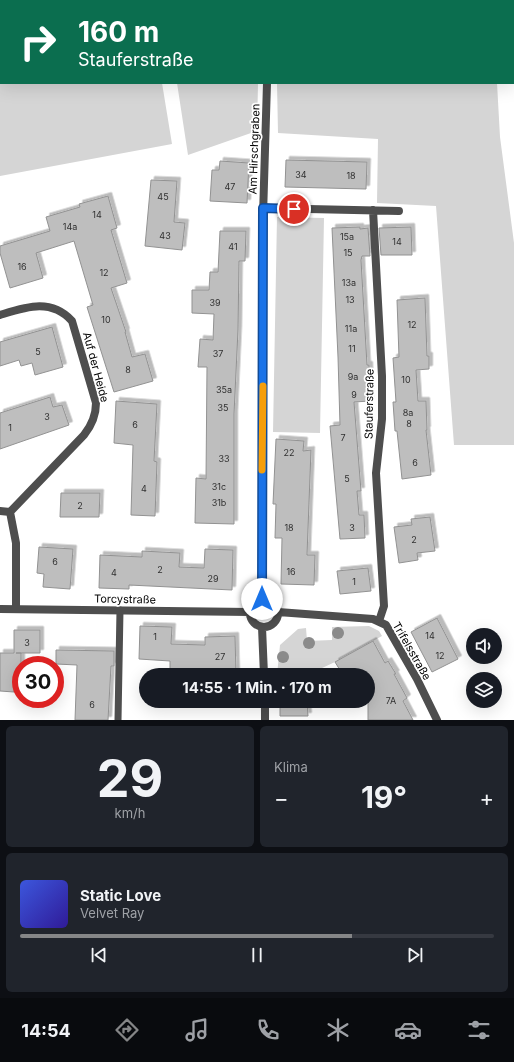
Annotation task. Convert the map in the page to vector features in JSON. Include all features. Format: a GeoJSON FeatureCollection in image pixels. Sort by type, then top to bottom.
{"type":"FeatureCollection","features":[{"type":"Feature","properties":{"kind":"street","name":"Am Hirschgraben"},"geometry":{"type":"LineString","coordinates":[[262,599],[263,208],[267,84]]}},
{"type":"Feature","properties":{"kind":"street"},"geometry":{"type":"LineString","coordinates":[[263,208],[399,211]]}},
{"type":"Feature","properties":{"kind":"street","name":"Stauferstraße"},"geometry":{"type":"LineString","coordinates":[[373,210],[382,404],[381,434],[376,473],[384,606],[380,621]]}},
{"type":"Feature","properties":{"kind":"street","name":"Auf der Heide"},"geometry":{"type":"LineString","coordinates":[[0,315],[24,307],[42,306],[56,309],[65,313],[72,321],[96,403],[96,415],[91,426],[10,512]]}},
{"type":"Feature","properties":{"kind":"street"},"geometry":{"type":"LineString","coordinates":[[0,511],[10,512],[16,543],[16,608]]}},
{"type":"Feature","properties":{"kind":"street"},"geometry":{"type":"LineString","coordinates":[[262,599],[271,600],[275,603],[278,612],[276,620],[270,625],[262,626],[255,623],[251,616],[250,612],[255,602],[262,599]]}},
{"type":"Feature","properties":{"kind":"street","name":"Torcystraße"},"geometry":{"type":"LineString","coordinates":[[0,609],[250,612]]}},
{"type":"Feature","properties":{"kind":"street","name":"Trifelsstraße"},"geometry":{"type":"LineString","coordinates":[[278,612],[373,619],[386,625],[417,680],[437,720]]}},
{"type":"Feature","properties":{"kind":"street"},"geometry":{"type":"LineString","coordinates":[[262,626],[264,668]]}},
{"type":"Feature","properties":{"kind":"street"},"geometry":{"type":"LineString","coordinates":[[264,708],[265,720]]}},
{"type":"Feature","properties":{"kind":"lane"},"geometry":{"type":"LineString","coordinates":[[118,720],[120,610]]}},
{"type":"Feature","properties":{"kind":"shaded area"},"geometry":{"type":"Polygon","coordinates":[[[0,84],[162,84],[172,144],[0,176],[0,84]]]}},
{"type":"Feature","properties":{"kind":"shaded area"},"geometry":{"type":"Polygon","coordinates":[[[177,84],[258,84],[257,131],[188,155],[177,84]]]}},
{"type":"Feature","properties":{"kind":"shaded area"},"geometry":{"type":"Polygon","coordinates":[[[277,84],[497,84],[500,137],[514,243],[514,445],[454,445],[436,206],[377,203],[378,139],[278,133],[277,84]]]}},
{"type":"Feature","properties":{"kind":"shaded area"},"geometry":{"type":"Polygon","coordinates":[[[277,217],[324,218],[320,433],[273,432],[277,217]]]}},
{"type":"Feature","properties":{"kind":"shaded area"},"geometry":{"type":"Polygon","coordinates":[[[369,626],[379,631],[382,636],[322,668],[278,668],[280,645],[298,629],[306,628],[307,641],[332,640],[332,627],[369,626]]]}},
{"type":"Feature","properties":{"kind":"building"},"geometry":{"type":"Polygon","coordinates":[[[286,160],[367,162],[366,189],[285,187],[286,160]]]}},
{"type":"Feature","properties":{"kind":"building"},"geometry":{"type":"Polygon","coordinates":[[[220,161],[249,163],[247,203],[210,201],[212,170],[219,170],[220,161]]]}},
{"type":"Feature","properties":{"kind":"building"},"geometry":{"type":"Polygon","coordinates":[[[151,180],[177,181],[174,222],[185,223],[182,250],[145,246],[151,180]]]}},
{"type":"Feature","properties":{"kind":"building"},"geometry":{"type":"Polygon","coordinates":[[[108,196],[117,228],[111,230],[127,283],[111,288],[126,332],[132,357],[145,354],[153,381],[114,392],[87,307],[93,305],[74,241],[36,253],[43,278],[10,288],[0,253],[0,246],[50,231],[46,217],[80,207],[79,204],[108,196]]]}},
{"type":"Feature","properties":{"kind":"building"},"geometry":{"type":"Polygon","coordinates":[[[360,227],[360,229],[368,228],[370,256],[362,256],[361,260],[367,365],[369,365],[370,401],[354,402],[361,491],[357,491],[359,515],[364,515],[365,538],[340,539],[330,426],[340,425],[332,228],[360,227]]]}},
{"type":"Feature","properties":{"kind":"building"},"geometry":{"type":"Polygon","coordinates":[[[411,227],[412,255],[381,255],[379,228],[411,227]]]}},
{"type":"Feature","properties":{"kind":"building"},"geometry":{"type":"Polygon","coordinates":[[[220,231],[246,231],[245,261],[239,261],[238,330],[234,414],[234,524],[195,523],[196,478],[206,479],[207,367],[198,367],[200,339],[213,340],[214,314],[192,313],[192,290],[209,290],[210,272],[218,272],[220,231]]]}},
{"type":"Feature","properties":{"kind":"building"},"geometry":{"type":"Polygon","coordinates":[[[425,298],[427,356],[429,356],[429,369],[416,370],[418,401],[426,401],[426,430],[431,475],[402,479],[397,431],[395,431],[393,402],[396,402],[393,358],[399,357],[397,300],[425,298]]]}},
{"type":"Feature","properties":{"kind":"building"},"geometry":{"type":"Polygon","coordinates":[[[52,327],[63,367],[35,375],[32,363],[21,366],[19,360],[0,366],[0,342],[52,327]]]}},
{"type":"Feature","properties":{"kind":"building"},"geometry":{"type":"Polygon","coordinates":[[[50,397],[53,407],[62,405],[69,425],[0,449],[0,413],[50,397]]]}},
{"type":"Feature","properties":{"kind":"building"},"geometry":{"type":"Polygon","coordinates":[[[116,401],[157,404],[154,461],[157,462],[155,516],[131,515],[133,445],[114,443],[116,401]]]}},
{"type":"Feature","properties":{"kind":"building"},"geometry":{"type":"Polygon","coordinates":[[[276,439],[304,441],[303,451],[311,450],[307,555],[315,555],[314,585],[281,584],[282,538],[275,538],[276,504],[273,504],[276,439]]]}},
{"type":"Feature","properties":{"kind":"building"},"geometry":{"type":"Polygon","coordinates":[[[61,493],[100,493],[99,517],[60,517],[61,493]]]}},
{"type":"Feature","properties":{"kind":"building"},"geometry":{"type":"Polygon","coordinates":[[[430,517],[435,551],[417,553],[418,560],[399,563],[394,527],[412,525],[411,519],[430,517]]]}},
{"type":"Feature","properties":{"kind":"building"},"geometry":{"type":"Polygon","coordinates":[[[39,547],[73,549],[70,589],[43,587],[44,574],[37,573],[39,547]]]}},
{"type":"Feature","properties":{"kind":"building"},"geometry":{"type":"Polygon","coordinates":[[[205,549],[233,550],[232,590],[129,585],[129,589],[99,588],[100,555],[142,557],[142,551],[180,553],[179,567],[204,568],[205,549]]]}},
{"type":"Feature","properties":{"kind":"building"},"geometry":{"type":"Polygon","coordinates":[[[368,568],[371,591],[340,594],[337,571],[368,568]]]}},
{"type":"Feature","properties":{"kind":"building"},"geometry":{"type":"Polygon","coordinates":[[[437,618],[458,659],[432,672],[411,632],[437,618]]]}},
{"type":"Feature","properties":{"kind":"building"},"geometry":{"type":"Polygon","coordinates":[[[140,626],[172,627],[171,644],[205,645],[205,637],[235,636],[236,668],[170,668],[170,661],[139,659],[140,626]]]}},
{"type":"Feature","properties":{"kind":"building"},"geometry":{"type":"Polygon","coordinates":[[[14,630],[40,630],[40,653],[21,653],[21,656],[12,656],[12,692],[0,691],[0,653],[14,653],[14,630]]]}},
{"type":"Feature","properties":{"kind":"building"},"geometry":{"type":"Polygon","coordinates":[[[373,641],[385,663],[388,661],[396,674],[394,674],[407,698],[403,701],[413,720],[368,720],[368,708],[375,708],[375,668],[339,668],[335,662],[373,641]]]}},
{"type":"Feature","properties":{"kind":"building"},"geometry":{"type":"Polygon","coordinates":[[[56,650],[114,651],[114,666],[111,666],[108,720],[75,720],[77,665],[64,664],[64,656],[56,656],[56,650]]]}},
{"type":"Feature","properties":{"kind":"building"},"geometry":{"type":"Polygon","coordinates":[[[280,708],[307,708],[308,716],[280,716],[280,708]]]}},
{"type":"Feature","properties":{"kind":"slow traffic"},"geometry":{"type":"LineString","coordinates":[[262,470],[263,386]]}},
{"type":"Feature","properties":{"kind":"route"},"geometry":{"type":"LineString","coordinates":[[262,599],[263,208],[294,209]]}}]}
